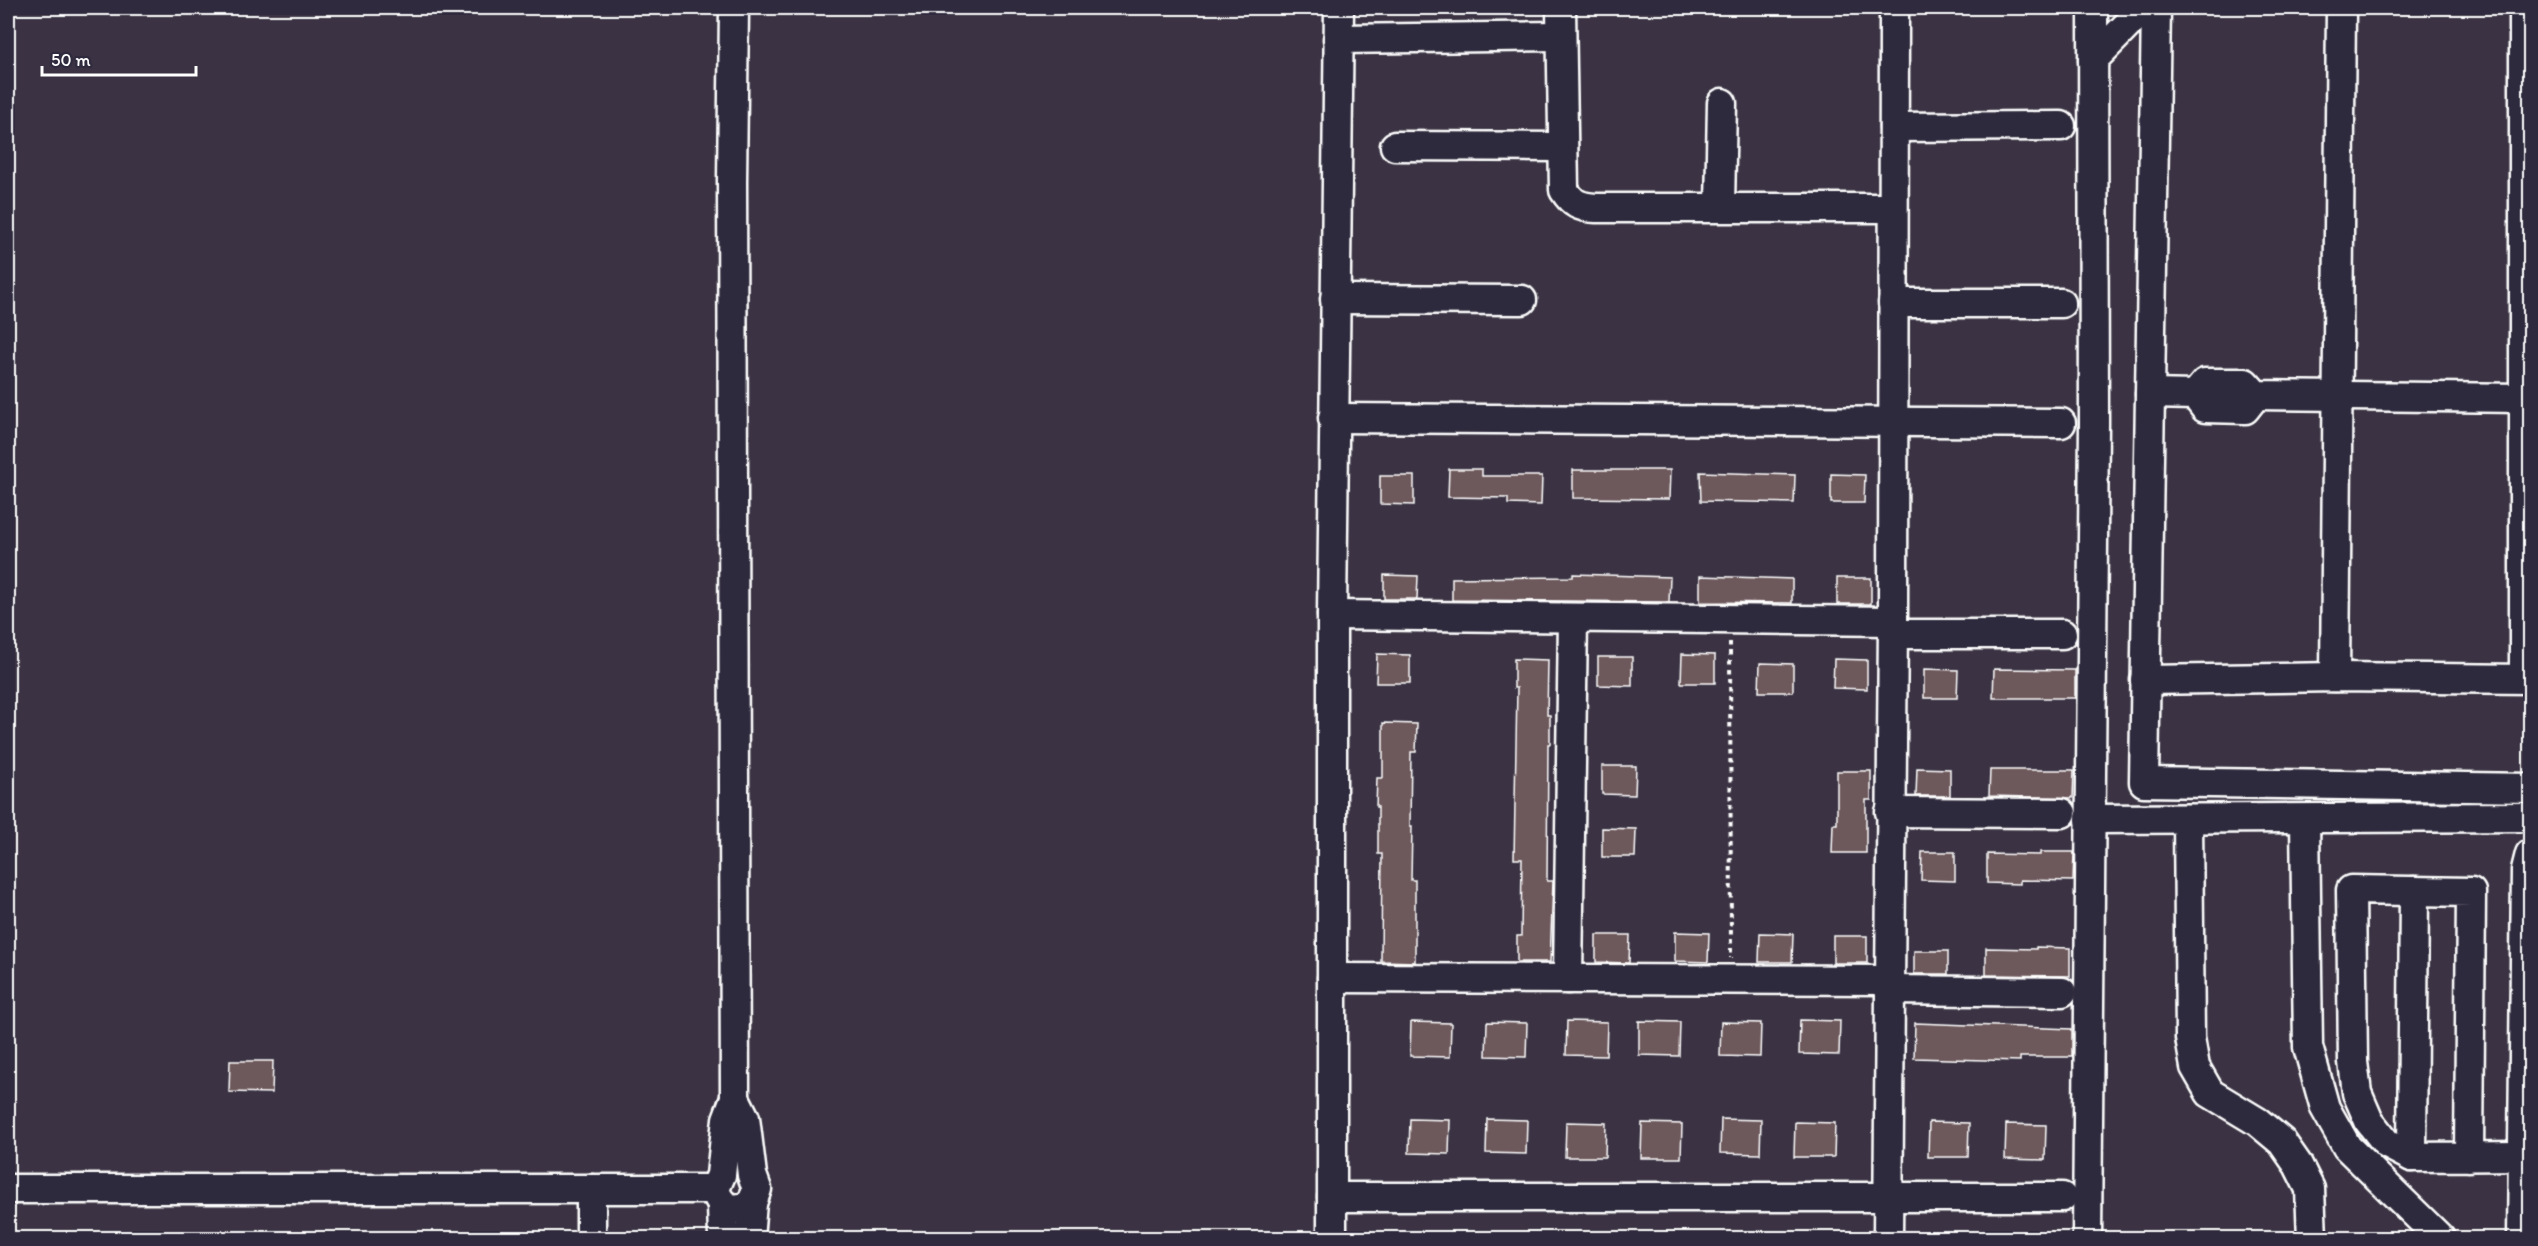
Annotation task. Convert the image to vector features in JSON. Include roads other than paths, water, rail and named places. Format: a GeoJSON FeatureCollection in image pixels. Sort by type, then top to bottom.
{"type":"FeatureCollection","features":[{"type":"Feature","properties":{"kind":"street"},"geometry":{"type":"LineString","coordinates":[[723,1239],[719,1189],[728,1119],[735,1098],[732,181],[734,8]]}},
{"type":"Feature","properties":{"kind":"street"},"geometry":{"type":"LineString","coordinates":[[1332,1239],[1332,615],[1338,8]]}},
{"type":"Feature","properties":{"kind":"street"},"geometry":{"type":"LineString","coordinates":[[1561,8],[1564,190],[1571,202],[1581,207],[1893,208]]}},
{"type":"Feature","properties":{"kind":"street"},"geometry":{"type":"LineString","coordinates":[[1888,1239],[1893,628],[1894,8]]}},
{"type":"Feature","properties":{"kind":"street"},"geometry":{"type":"LineString","coordinates":[[2087,1239],[2094,423],[2093,8]]}},
{"type":"Feature","properties":{"kind":"street"},"geometry":{"type":"LineString","coordinates":[[2092,60],[2144,8]]}},
{"type":"Feature","properties":{"kind":"street"},"geometry":{"type":"LineString","coordinates":[[2156,8],[2144,782],[2530,788]]}},
{"type":"Feature","properties":{"kind":"street"},"geometry":{"type":"LineString","coordinates":[[2335,676],[2341,8]]}},
{"type":"Feature","properties":{"kind":"street"},"geometry":{"type":"LineString","coordinates":[[2145,680],[2335,676],[2527,679],[2527,493],[2523,398],[2527,356],[2524,8]]}},
{"type":"Feature","properties":{"kind":"street"},"geometry":{"type":"LineString","coordinates":[[1338,39],[1561,36]]}},
{"type":"Feature","properties":{"kind":"street"},"geometry":{"type":"LineString","coordinates":[[1720,207],[1722,103]]}},
{"type":"Feature","properties":{"kind":"street"},"geometry":{"type":"LineString","coordinates":[[1893,127],[2061,126]]}},
{"type":"Feature","properties":{"kind":"street"},"geometry":{"type":"LineString","coordinates":[[1395,146],[1563,147]]}},
{"type":"Feature","properties":{"kind":"street"},"geometry":{"type":"LineString","coordinates":[[1335,298],[1522,300]]}},
{"type":"Feature","properties":{"kind":"street"},"geometry":{"type":"LineString","coordinates":[[1893,303],[2061,303]]}},
{"type":"Feature","properties":{"kind":"street"},"geometry":{"type":"LineString","coordinates":[[2150,394],[2195,395],[2205,408],[2245,409],[2256,395],[2523,398]]}},
{"type":"Feature","properties":{"kind":"street"},"geometry":{"type":"LineString","coordinates":[[1333,418],[2061,423]]}},
{"type":"Feature","properties":{"kind":"street"},"geometry":{"type":"LineString","coordinates":[[1332,615],[1730,620],[2062,634]]}},
{"type":"Feature","properties":{"kind":"street"},"geometry":{"type":"LineString","coordinates":[[1568,979],[1574,618]]}},
{"type":"Feature","properties":{"kind":"street"},"geometry":{"type":"LineString","coordinates":[[1890,812],[2062,813]]}},
{"type":"Feature","properties":{"kind":"street"},"geometry":{"type":"LineString","coordinates":[[2091,819],[2305,820],[2521,817],[2513,834],[2528,862],[2527,1081],[2519,1224]]}},
{"type":"Feature","properties":{"kind":"street"},"geometry":{"type":"LineString","coordinates":[[2188,819],[2190,1038],[2194,1067],[2210,1093],[2258,1122],[2282,1142],[2298,1165],[2310,1189],[2312,1239]]}},
{"type":"Feature","properties":{"kind":"street"},"geometry":{"type":"LineString","coordinates":[[2305,820],[2307,1047],[2325,1108],[2347,1147],[2440,1239]]}},
{"type":"Feature","properties":{"kind":"street"},"geometry":{"type":"LineString","coordinates":[[2469,1156],[2471,892],[2351,890],[2353,1062],[2357,1093],[2369,1121],[2387,1144],[2412,1157],[2523,1156]]}},
{"type":"Feature","properties":{"kind":"street"},"geometry":{"type":"LineString","coordinates":[[2412,1157],[2414,891]]}},
{"type":"Feature","properties":{"kind":"street"},"geometry":{"type":"LineString","coordinates":[[1332,978],[1731,980],[2062,992]]}},
{"type":"Feature","properties":{"kind":"street"},"geometry":{"type":"LineString","coordinates":[[735,1098],[745,1118],[752,1175],[757,1189],[752,1203],[748,1239]]}},
{"type":"Feature","properties":{"kind":"street"},"geometry":{"type":"LineString","coordinates":[[719,1189],[726,1170],[740,1168],[752,1175]]}},
{"type":"Feature","properties":{"kind":"street"},"geometry":{"type":"LineString","coordinates":[[8,1189],[719,1189],[737,1210],[752,1203]]}},
{"type":"Feature","properties":{"kind":"street"},"geometry":{"type":"LineString","coordinates":[[591,1189],[591,1239]]}},
{"type":"Feature","properties":{"kind":"street"},"geometry":{"type":"LineString","coordinates":[[1332,1197],[2062,1197]]}}]}
